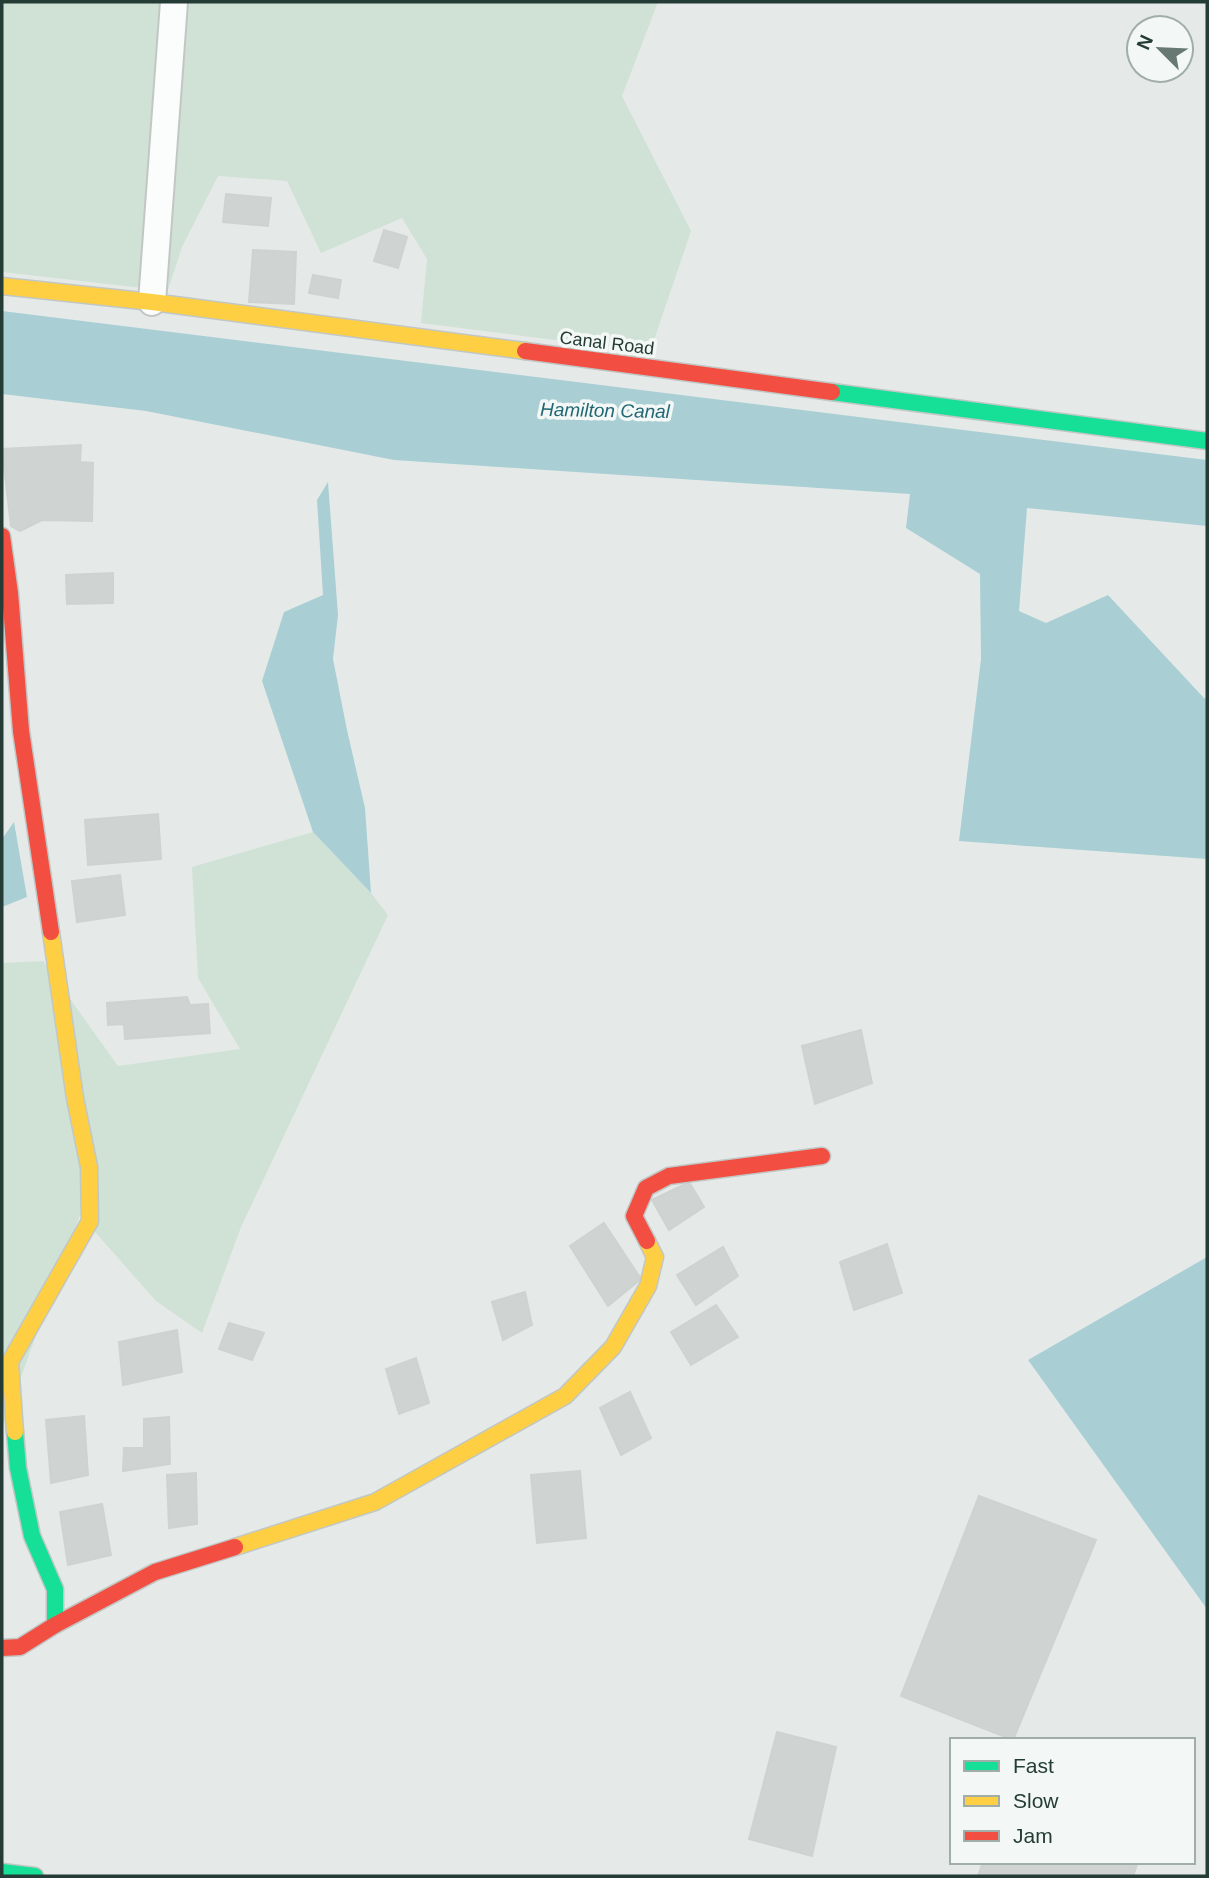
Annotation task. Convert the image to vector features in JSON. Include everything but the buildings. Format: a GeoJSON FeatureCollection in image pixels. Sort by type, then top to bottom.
{"type":"FeatureCollection","features":[{"type":"Feature","properties":{"kind":"street"},"geometry":{"type":"LineString","coordinates":[[152,302],[174,2]]}},
{"type":"Feature","properties":{"kind":"street","name":"Canal Road"},"geometry":{"type":"LineString","coordinates":[[2,286],[152,302],[1207,441]]}},
{"type":"Feature","properties":{"kind":"street"},"geometry":{"type":"LineString","coordinates":[[2,536],[10,593],[11,732],[89,1167],[90,1221],[10,1362],[18,1468],[32,1536],[55,1589],[55,1625]]}},
{"type":"Feature","properties":{"kind":"street"},"geometry":{"type":"LineString","coordinates":[[2,1648],[20,1647],[55,1625],[155,1572],[375,1502],[565,1396],[613,1347],[648,1286],[655,1257],[634,1216],[646,1188],[669,1176],[822,1156]]}},
{"type":"Feature","properties":{"kind":"street"},"geometry":{"type":"LineString","coordinates":[[2,1872],[35,1876]]}},
{"type":"Feature","properties":{"kind":"green space"},"geometry":{"type":"Polygon","coordinates":[[[2,2],[160,2],[143,288],[2,272],[2,2]]]}},
{"type":"Feature","properties":{"kind":"green space"},"geometry":{"type":"Polygon","coordinates":[[[187,2],[658,2],[622,96],[691,231],[650,352],[421,323],[427,259],[402,218],[321,253],[287,181],[218,176],[182,247],[168,290],[187,2]]]}},
{"type":"Feature","properties":{"kind":"green space"},"geometry":{"type":"Polygon","coordinates":[[[313,832],[371,893],[388,915],[241,1227],[202,1333],[156,1301],[80,1215],[2,1429],[2,963],[43,961],[118,1066],[240,1049],[198,978],[192,867],[313,832]]]}},
{"type":"Feature","properties":{"kind":"water","name":"Hamilton Canal"},"geometry":{"type":"Polygon","coordinates":[[[2,311],[1207,460],[1207,526],[1027,508],[1019,611],[1046,623],[1108,595],[1207,699],[1207,859],[959,841],[981,659],[980,574],[906,528],[910,494],[394,460],[146,411],[2,394],[2,311]]]}},
{"type":"Feature","properties":{"kind":"water"},"geometry":{"type":"Polygon","coordinates":[[[328,482],[338,615],[333,659],[365,808],[371,893],[313,832],[262,681],[284,612],[323,595],[317,500],[328,482]]]}},
{"type":"Feature","properties":{"kind":"water"},"geometry":{"type":"Polygon","coordinates":[[[14,822],[27,897],[2,907],[2,839],[14,822]]]}},
{"type":"Feature","properties":{"kind":"water"},"geometry":{"type":"Polygon","coordinates":[[[1207,1257],[1207,1609],[1028,1360],[1207,1257]]]}},
{"type":"Feature","properties":{"kind":"traffic: fast"},"geometry":{"type":"LineString","coordinates":[[832,392],[1207,441]]}},
{"type":"Feature","properties":{"kind":"traffic: fast"},"geometry":{"type":"LineString","coordinates":[[15,1432],[18,1468],[32,1536],[55,1589],[55,1625]]}},
{"type":"Feature","properties":{"kind":"traffic: fast"},"geometry":{"type":"LineString","coordinates":[[2,1872],[35,1876]]}},
{"type":"Feature","properties":{"kind":"traffic: slow"},"geometry":{"type":"LineString","coordinates":[[2,286],[152,302],[525,351]]}},
{"type":"Feature","properties":{"kind":"traffic: slow"},"geometry":{"type":"LineString","coordinates":[[15,1432],[10,1362],[90,1221],[89,1167],[75,1098],[51,932]]}},
{"type":"Feature","properties":{"kind":"traffic: slow"},"geometry":{"type":"LineString","coordinates":[[235,1547],[375,1502],[565,1396],[613,1347],[648,1286],[655,1257],[647,1241]]}},
{"type":"Feature","properties":{"kind":"traffic: jam"},"geometry":{"type":"LineString","coordinates":[[525,351],[832,392]]}},
{"type":"Feature","properties":{"kind":"traffic: jam"},"geometry":{"type":"LineString","coordinates":[[2,536],[10,593],[21,731],[51,932]]}},
{"type":"Feature","properties":{"kind":"traffic: jam"},"geometry":{"type":"LineString","coordinates":[[647,1241],[634,1216],[646,1188],[669,1176],[822,1156]]}},
{"type":"Feature","properties":{"kind":"traffic: jam"},"geometry":{"type":"LineString","coordinates":[[2,1648],[20,1647],[55,1625],[155,1572],[235,1547]]}}]}
